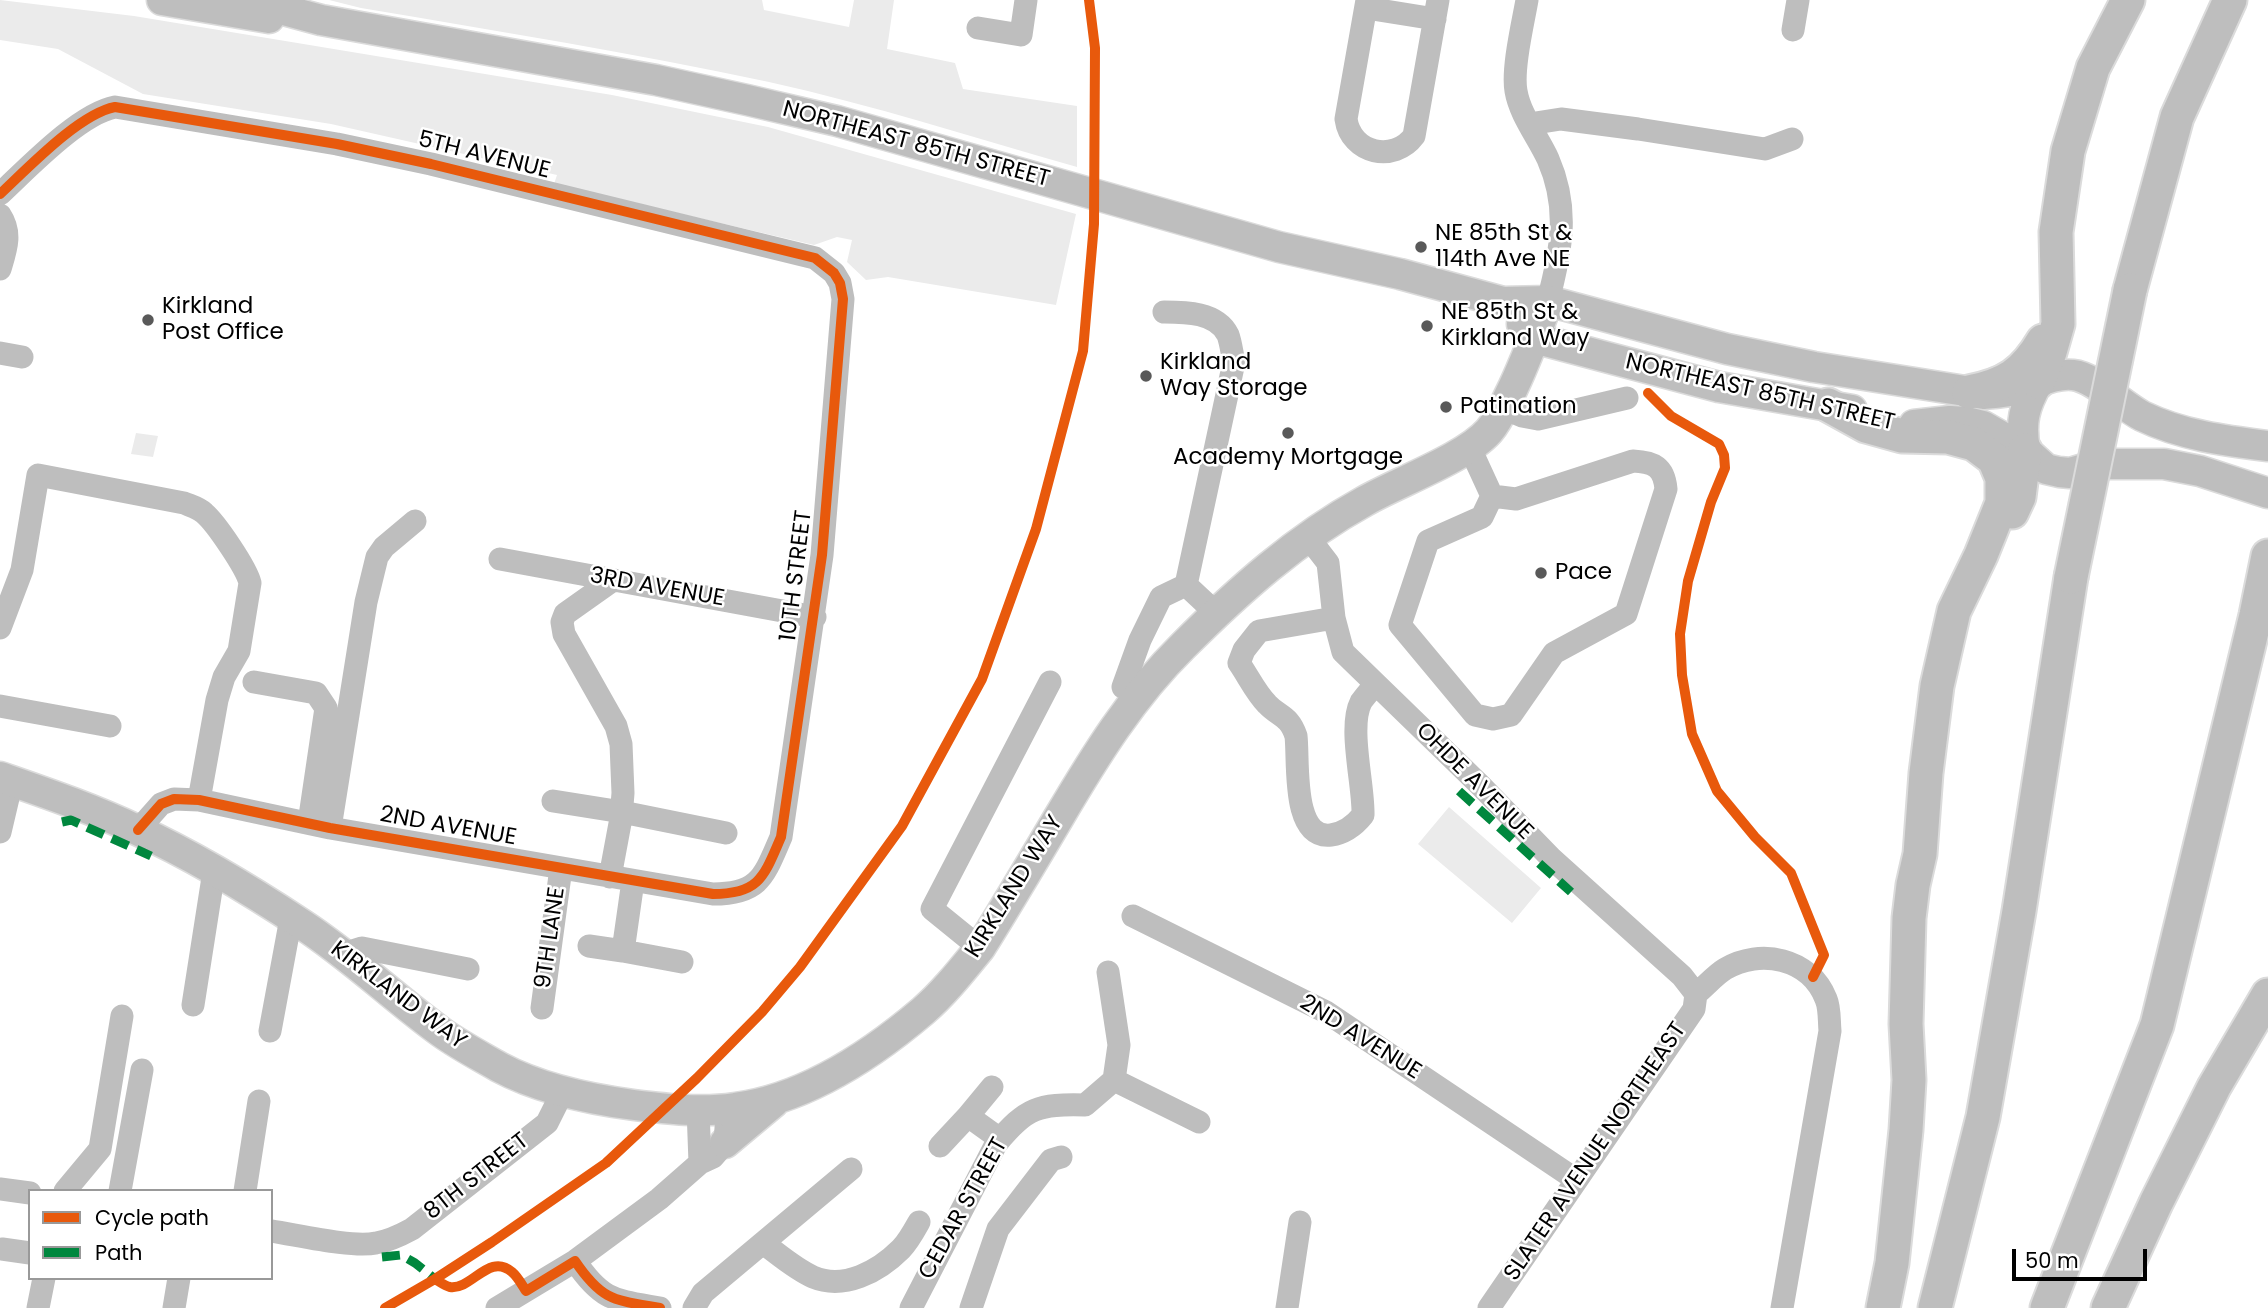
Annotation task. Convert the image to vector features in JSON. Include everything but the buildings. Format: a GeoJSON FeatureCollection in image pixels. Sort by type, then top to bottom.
{"type":"FeatureCollection","features":[{"type":"Feature","properties":{"kind":"highway"},"geometry":{"type":"LineString","coordinates":[[2038,382],[2058,324],[2056,232],[2068,151],[2093,68],[2128,0]]}},
{"type":"Feature","properties":{"kind":"highway"},"geometry":{"type":"LineString","coordinates":[[1935,1308],[1983,1117],[2019,911],[2071,577],[2130,290],[2177,117],[2230,0]]}},
{"type":"Feature","properties":{"kind":"highway"},"geometry":{"type":"LineString","coordinates":[[1969,392],[1993,387],[2008,380],[2022,370],[2034,356],[2043,341],[2049,322],[2057,277]]}},
{"type":"Feature","properties":{"kind":"highway"},"geometry":{"type":"LineString","coordinates":[[1828,405],[1866,425],[1902,436],[1948,437],[1974,444],[1994,460],[2002,478],[2002,503],[1954,611],[1937,686],[1926,773],[1920,854],[1909,918],[1906,1024],[1909,1080],[1906,1130],[1892,1263],[1883,1308]]}},
{"type":"Feature","properties":{"kind":"highway"},"geometry":{"type":"LineString","coordinates":[[1981,555],[2003,530],[2019,497],[2025,450]]}},
{"type":"Feature","properties":{"kind":"highway"},"geometry":{"type":"LineString","coordinates":[[2048,1308],[2157,1025],[2268,556]]}},
{"type":"Feature","properties":{"kind":"highway"},"geometry":{"type":"LineString","coordinates":[[2108,1308],[2156,1203],[2214,1087],[2268,995]]}},
{"type":"Feature","properties":{"kind":"main road","name":"NORTHEAST 85TH STREET"},"geometry":{"type":"LineString","coordinates":[[162,0],[257,18],[321,20]]}},
{"type":"Feature","properties":{"kind":"main road","name":"NORTHEAST 85TH STREET"},"geometry":{"type":"LineString","coordinates":[[247,0],[321,20],[656,80],[837,121],[1279,247],[1400,274],[1503,302],[1548,301],[1727,349],[1984,394],[2001,393],[2062,375],[2073,375],[2086,378],[2142,416],[2171,428],[2211,438],[2268,446]]}},
{"type":"Feature","properties":{"kind":"main road","name":"KIRKLAND WAY"},"geometry":{"type":"LineString","coordinates":[[6,779],[138,830],[214,871],[291,918],[343,954],[442,1034],[501,1068],[563,1091],[670,1109],[755,1105],[776,1099],[824,1079],[887,1038],[924,1010],[955,978],[980,948],[1119,721],[1180,649],[1216,613],[1258,574],[1308,537],[1363,502],[1469,446],[1489,431],[1503,408],[1548,301]]}},
{"type":"Feature","properties":{"kind":"main road"},"geometry":{"type":"LineString","coordinates":[[1503,302],[1534,338],[1557,331],[1577,331],[1732,373],[1781,360]]}},
{"type":"Feature","properties":{"kind":"main road","name":"NORTHEAST 85TH STREET"},"geometry":{"type":"LineString","coordinates":[[1534,338],[1719,387],[1828,405],[1896,424],[1950,421],[1983,426],[2025,450],[2046,468],[2059,472],[2070,472],[2100,464],[2164,464],[2200,471],[2268,494]]}},
{"type":"Feature","properties":{"kind":"main road"},"geometry":{"type":"LineString","coordinates":[[2025,450],[2022,433],[2024,414],[2038,382]]}},
{"type":"Feature","properties":{"kind":"main road"},"geometry":{"type":"LineString","coordinates":[[725,1143],[776,1099]]}},
{"type":"Feature","properties":{"kind":"street"},"geometry":{"type":"LineString","coordinates":[[978,28],[1021,35],[1026,0]]}},
{"type":"Feature","properties":{"kind":"street"},"geometry":{"type":"LineString","coordinates":[[1527,0],[1517,57],[1516,90],[1529,124],[1548,158],[1557,184],[1563,217],[1558,263],[1548,301]]}},
{"type":"Feature","properties":{"kind":"street"},"geometry":{"type":"LineString","coordinates":[[1793,30],[1798,0]]}},
{"type":"Feature","properties":{"kind":"street"},"geometry":{"type":"LineString","coordinates":[[1366,4],[1436,9],[1415,136],[1407,146],[1394,152],[1371,150],[1353,140],[1346,119],[1366,4]]}},
{"type":"Feature","properties":{"kind":"street","name":"5TH AVENUE"},"geometry":{"type":"LineString","coordinates":[[0,194],[93,115],[103,109],[115,107],[337,144],[431,164],[815,258],[835,273]]}},
{"type":"Feature","properties":{"kind":"street"},"geometry":{"type":"LineString","coordinates":[[1529,124],[1561,119],[1765,149],[1793,139]]}},
{"type":"Feature","properties":{"kind":"street"},"geometry":{"type":"LineString","coordinates":[[0,215],[8,227],[0,269]]}},
{"type":"Feature","properties":{"kind":"street","name":"10TH STREET"},"geometry":{"type":"LineString","coordinates":[[760,879],[769,866],[780,837],[814,617],[843,312],[840,283],[835,273]]}},
{"type":"Feature","properties":{"kind":"street"},"geometry":{"type":"LineString","coordinates":[[1164,312],[1188,312],[1215,321],[1227,334],[1234,362],[1186,585]]}},
{"type":"Feature","properties":{"kind":"street"},"geometry":{"type":"LineString","coordinates":[[1503,408],[1538,419],[1627,398]]}},
{"type":"Feature","properties":{"kind":"street"},"geometry":{"type":"LineString","coordinates":[[1469,446],[1492,496]]}},
{"type":"Feature","properties":{"kind":"street"},"geometry":{"type":"LineString","coordinates":[[1633,461],[1646,461],[1657,467],[1665,476],[1666,489],[1626,614],[1554,653],[1511,715],[1493,719],[1475,715],[1400,625],[1428,541],[1482,517],[1492,496],[1516,499],[1633,461]]}},
{"type":"Feature","properties":{"kind":"street"},"geometry":{"type":"LineString","coordinates":[[0,628],[22,570],[38,475],[184,503],[204,513],[241,562],[248,573],[250,583],[239,651],[224,677],[217,700],[199,800]]}},
{"type":"Feature","properties":{"kind":"street"},"geometry":{"type":"LineString","coordinates":[[320,825],[377,557],[384,547],[415,521]]}},
{"type":"Feature","properties":{"kind":"street","name":"OHDE AVENUE"},"geometry":{"type":"LineString","coordinates":[[1308,537],[1328,563],[1334,618],[1343,652],[1551,858],[1682,976],[1696,994]]}},
{"type":"Feature","properties":{"kind":"street","name":"3RD AVENUE"},"geometry":{"type":"LineString","coordinates":[[500,559],[814,617]]}},
{"type":"Feature","properties":{"kind":"street"},"geometry":{"type":"LineString","coordinates":[[610,877],[622,812],[621,744],[616,726],[564,634],[562,622],[565,614],[613,580]]}},
{"type":"Feature","properties":{"kind":"street"},"geometry":{"type":"LineString","coordinates":[[1186,585],[1216,613]]}},
{"type":"Feature","properties":{"kind":"street"},"geometry":{"type":"LineString","coordinates":[[1124,687],[1140,640],[1161,597],[1186,585]]}},
{"type":"Feature","properties":{"kind":"street"},"geometry":{"type":"LineString","coordinates":[[1334,618],[1259,631],[1244,650],[1239,663],[1268,706],[1293,726],[1297,744],[1301,810],[1319,834],[1341,832],[1355,824],[1363,815],[1357,728],[1360,704],[1375,684]]}},
{"type":"Feature","properties":{"kind":"street"},"geometry":{"type":"LineString","coordinates":[[254,682],[316,693],[326,708],[320,825]]}},
{"type":"Feature","properties":{"kind":"street"},"geometry":{"type":"LineString","coordinates":[[980,948],[932,909],[1050,682]]}},
{"type":"Feature","properties":{"kind":"street"},"geometry":{"type":"LineString","coordinates":[[0,706],[110,726]]}},
{"type":"Feature","properties":{"kind":"street"},"geometry":{"type":"LineString","coordinates":[[0,832],[6,779]]}},
{"type":"Feature","properties":{"kind":"street","name":"2ND AVENUE"},"geometry":{"type":"LineString","coordinates":[[138,830],[161,804],[174,799],[199,800],[320,825],[713,894],[729,894],[749,889],[760,879]]}},
{"type":"Feature","properties":{"kind":"street"},"geometry":{"type":"LineString","coordinates":[[553,801],[726,833]]}},
{"type":"Feature","properties":{"kind":"street","name":"9TH LANE"},"geometry":{"type":"LineString","coordinates":[[542,1008],[561,868]]}},
{"type":"Feature","properties":{"kind":"street"},"geometry":{"type":"LineString","coordinates":[[193,1005],[214,871]]}},
{"type":"Feature","properties":{"kind":"street"},"geometry":{"type":"LineString","coordinates":[[623,951],[634,881]]}},
{"type":"Feature","properties":{"kind":"street","name":"2ND AVENUE"},"geometry":{"type":"LineString","coordinates":[[1133,916],[1326,1012],[1575,1180]]}},
{"type":"Feature","properties":{"kind":"street"},"geometry":{"type":"LineString","coordinates":[[271,1031],[291,918]]}},
{"type":"Feature","properties":{"kind":"street"},"geometry":{"type":"LineString","coordinates":[[589,946],[682,962]]}},
{"type":"Feature","properties":{"kind":"street"},"geometry":{"type":"LineString","coordinates":[[343,954],[362,948],[468,968]]}},
{"type":"Feature","properties":{"kind":"street"},"geometry":{"type":"LineString","coordinates":[[1696,994],[1724,969],[1747,960],[1770,957],[1792,963],[1813,977],[1827,1000],[1830,1031],[1782,1308]]}},
{"type":"Feature","properties":{"kind":"street"},"geometry":{"type":"LineString","coordinates":[[1108,972],[1119,1045],[1114,1080],[1199,1122]]}},
{"type":"Feature","properties":{"kind":"street","name":"SLATER AVENUE NORTHEAST"},"geometry":{"type":"LineString","coordinates":[[1489,1308],[1694,1009],[1696,994]]}},
{"type":"Feature","properties":{"kind":"street"},"geometry":{"type":"LineString","coordinates":[[67,1189],[100,1149],[122,1016]]}},
{"type":"Feature","properties":{"kind":"street"},"geometry":{"type":"LineString","coordinates":[[120,1189],[142,1070]]}},
{"type":"Feature","properties":{"kind":"street","name":"CEDAR STREET"},"geometry":{"type":"LineString","coordinates":[[911,1308],[1000,1139],[1015,1121],[1029,1112],[1052,1104],[1085,1105],[1114,1080]]}},
{"type":"Feature","properties":{"kind":"street"},"geometry":{"type":"LineString","coordinates":[[940,1146],[992,1087]]}},
{"type":"Feature","properties":{"kind":"street","name":"8TH STREET"},"geometry":{"type":"LineString","coordinates":[[273,1231],[358,1244],[375,1244],[395,1238],[412,1228],[547,1123],[563,1091]]}},
{"type":"Feature","properties":{"kind":"street"},"geometry":{"type":"LineString","coordinates":[[245,1189],[259,1101]]}},
{"type":"Feature","properties":{"kind":"street"},"geometry":{"type":"LineString","coordinates":[[497,1308],[575,1261],[659,1199],[700,1163],[713,1157],[725,1143],[711,1109]]}},
{"type":"Feature","properties":{"kind":"street"},"geometry":{"type":"LineString","coordinates":[[700,1163],[711,1109]]}},
{"type":"Feature","properties":{"kind":"street"},"geometry":{"type":"LineString","coordinates":[[968,1116],[1000,1139]]}},
{"type":"Feature","properties":{"kind":"street"},"geometry":{"type":"LineString","coordinates":[[971,1308],[998,1229],[1051,1160],[1061,1157]]}},
{"type":"Feature","properties":{"kind":"street"},"geometry":{"type":"LineString","coordinates":[[694,1308],[704,1293],[850,1169]]}},
{"type":"Feature","properties":{"kind":"street"},"geometry":{"type":"LineString","coordinates":[[0,1189],[28,1193]]}},
{"type":"Feature","properties":{"kind":"street"},"geometry":{"type":"LineString","coordinates":[[763,1243],[805,1273],[829,1281],[844,1282],[856,1279],[886,1263],[903,1247],[919,1222]]}},
{"type":"Feature","properties":{"kind":"street"},"geometry":{"type":"LineString","coordinates":[[1287,1308],[1300,1222]]}},
{"type":"Feature","properties":{"kind":"street"},"geometry":{"type":"LineString","coordinates":[[2,1249],[28,1253]]}},
{"type":"Feature","properties":{"kind":"street"},"geometry":{"type":"LineString","coordinates":[[575,1261],[590,1283],[599,1290],[621,1301],[660,1308]]}},
{"type":"Feature","properties":{"kind":"street"},"geometry":{"type":"LineString","coordinates":[[38,1308],[44,1280]]}},
{"type":"Feature","properties":{"kind":"street"},"geometry":{"type":"LineString","coordinates":[[174,1308],[179,1280]]}},
{"type":"Feature","properties":{"kind":"shaded area"},"geometry":{"type":"Polygon","coordinates":[[[0,0],[134,16],[612,95],[768,127],[1076,214],[1056,305],[888,277],[866,280],[847,262],[852,240],[837,237],[814,245],[554,184],[557,175],[331,124],[143,94],[58,49],[0,40],[0,0]]]}},
{"type":"Feature","properties":{"kind":"shaded area"},"geometry":{"type":"Polygon","coordinates":[[[329,0],[762,0],[764,10],[849,27],[854,0],[894,0],[887,49],[955,63],[963,89],[1077,106],[1077,167],[885,111],[769,82],[329,0]]]}},
{"type":"Feature","properties":{"kind":"shaded area"},"geometry":{"type":"Polygon","coordinates":[[[136,433],[158,436],[153,457],[131,454],[136,433]]]}},
{"type":"Feature","properties":{"kind":"shaded area"},"geometry":{"type":"Polygon","coordinates":[[[1449,807],[1541,888],[1512,923],[1418,844],[1449,807]]]}},
{"type":"Feature","properties":{"kind":"marked path"},"geometry":{"type":"LineString","coordinates":[[1459,791],[1571,892]]}},
{"type":"Feature","properties":{"kind":"marked path"},"geometry":{"type":"LineString","coordinates":[[62,822],[71,820],[151,856]]}},
{"type":"Feature","properties":{"kind":"marked path"},"geometry":{"type":"LineString","coordinates":[[382,1257],[401,1255],[435,1279]]}},
{"type":"Feature","properties":{"kind":"cycle path"},"geometry":{"type":"LineString","coordinates":[[385,1308],[492,1242],[606,1163],[697,1078],[762,1012],[800,967],[902,826],[982,679],[1036,529],[1083,351],[1094,224],[1095,48],[1089,0]]}},
{"type":"Feature","properties":{"kind":"cycle path"},"geometry":{"type":"LineString","coordinates":[[0,194],[70,131],[86,120],[115,107],[337,144],[431,164],[815,258],[834,273],[840,283],[843,299],[822,555],[781,837],[764,872],[751,886],[741,891],[713,894],[330,828],[199,800],[174,799],[161,804],[138,830]]}},
{"type":"Feature","properties":{"kind":"cycle path"},"geometry":{"type":"LineString","coordinates":[[1648,393],[1671,416],[1719,444],[1724,455],[1725,468],[1711,502],[1688,581],[1680,634],[1682,675],[1692,734],[1717,791],[1755,837],[1791,873],[1824,955],[1813,977]]}},
{"type":"Feature","properties":{"kind":"cycle path"},"geometry":{"type":"LineString","coordinates":[[435,1279],[450,1287],[458,1286],[488,1269],[504,1267],[514,1274],[526,1291],[575,1261],[593,1284],[610,1296],[660,1308]]}},
{"type":"Feature","properties":{"kind":"place","name":"NE 85th St & 114th Ave NE"},"geometry":{"type":"Point","coordinates":[1421,247]}},
{"type":"Feature","properties":{"kind":"place","name":"Kirkland Post Office"},"geometry":{"type":"Point","coordinates":[148,320]}},
{"type":"Feature","properties":{"kind":"place","name":"NE 85th St & Kirkland Way"},"geometry":{"type":"Point","coordinates":[1427,326]}},
{"type":"Feature","properties":{"kind":"place","name":"Kirkland Way Storage"},"geometry":{"type":"Point","coordinates":[1146,376]}},
{"type":"Feature","properties":{"kind":"place","name":"Patination"},"geometry":{"type":"Point","coordinates":[1446,407]}},
{"type":"Feature","properties":{"kind":"place","name":"Academy Mortgage"},"geometry":{"type":"Point","coordinates":[1288,433]}},
{"type":"Feature","properties":{"kind":"place","name":"Pace"},"geometry":{"type":"Point","coordinates":[1541,573]}}]}
